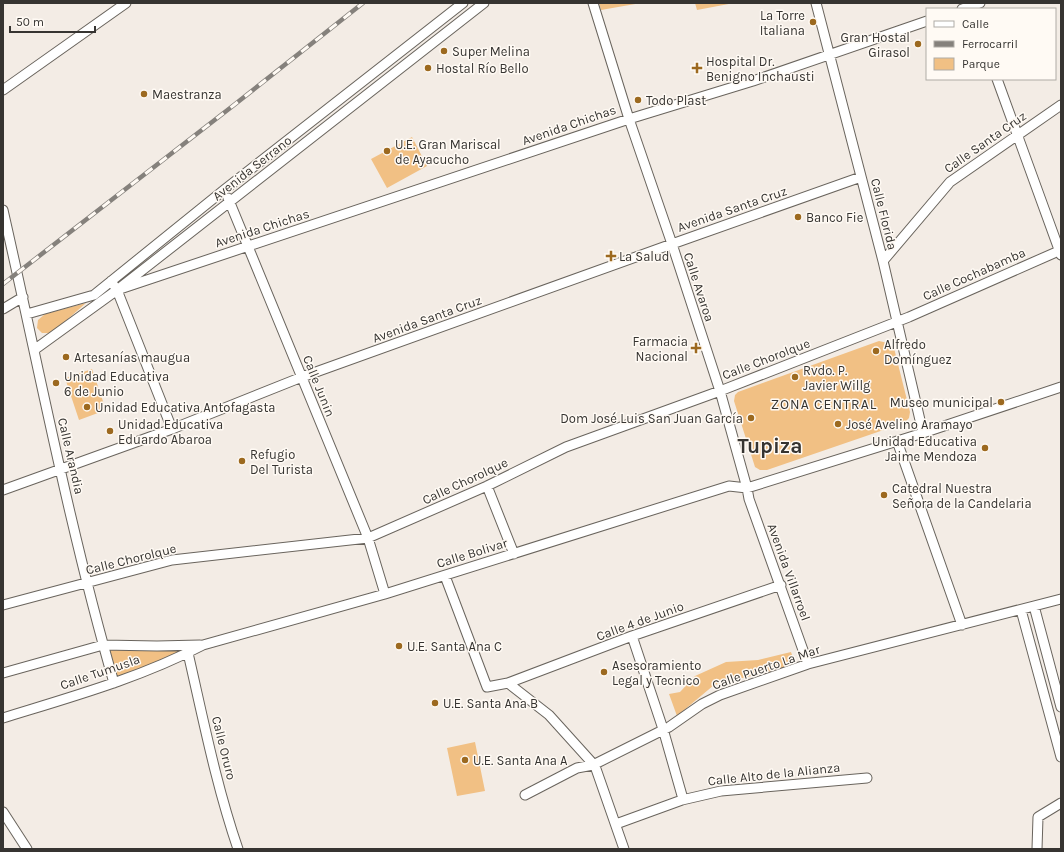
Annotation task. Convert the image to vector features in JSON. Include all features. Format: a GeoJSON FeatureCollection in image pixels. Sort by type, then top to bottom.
{"type":"FeatureCollection","features":[{"type":"Feature","properties":{"kind":"street"},"geometry":{"type":"LineString","coordinates":[[3,90],[126,3]]}},
{"type":"Feature","properties":{"kind":"street","name":"Avenida Serrano"},"geometry":{"type":"LineString","coordinates":[[27,314],[94,295],[224,190],[463,3]]}},
{"type":"Feature","properties":{"kind":"street","name":"Avenida Serrano"},"geometry":{"type":"LineString","coordinates":[[34,350],[117,290],[484,3]]}},
{"type":"Feature","properties":{"kind":"street","name":"Calle Avaroa"},"geometry":{"type":"LineString","coordinates":[[592,3],[629,119],[720,391],[747,488]]}},
{"type":"Feature","properties":{"kind":"street","name":"Calle Florida"},"geometry":{"type":"LineString","coordinates":[[816,3],[883,261],[923,433]]}},
{"type":"Feature","properties":{"kind":"street"},"geometry":{"type":"LineString","coordinates":[[968,7],[980,3]]}},
{"type":"Feature","properties":{"kind":"street","name":"Avenida Chichas"},"geometry":{"type":"LineString","coordinates":[[117,290],[629,119],[753,81],[926,21]]}},
{"type":"Feature","properties":{"kind":"street"},"geometry":{"type":"LineString","coordinates":[[997,80],[1061,252]]}},
{"type":"Feature","properties":{"kind":"street","name":"Calle Santa Cruz"},"geometry":{"type":"LineString","coordinates":[[883,261],[950,182],[1061,106]]}},
{"type":"Feature","properties":{"kind":"street","name":"Avenida Santa Cruz"},"geometry":{"type":"LineString","coordinates":[[3,490],[172,429],[302,378],[861,177]]}},
{"type":"Feature","properties":{"kind":"street","name":"Calle Junin"},"geometry":{"type":"LineString","coordinates":[[224,190],[249,247],[368,538],[385,594]]}},
{"type":"Feature","properties":{"kind":"street","name":"Calle Arandia"},"geometry":{"type":"LineString","coordinates":[[3,210],[60,470],[87,583],[114,683]]}},
{"type":"Feature","properties":{"kind":"street","name":"Calle Cochabamba"},"geometry":{"type":"LineString","coordinates":[[896,322],[1061,252]]}},
{"type":"Feature","properties":{"kind":"street"},"geometry":{"type":"LineString","coordinates":[[111,281],[117,290],[172,429]]}},
{"type":"Feature","properties":{"kind":"street"},"geometry":{"type":"LineString","coordinates":[[3,309],[23,297]]}},
{"type":"Feature","properties":{"kind":"street","name":"Calle Chorolque"},"geometry":{"type":"LineString","coordinates":[[3,605],[172,560],[368,538],[488,486],[566,447],[720,391],[896,322]]}},
{"type":"Feature","properties":{"kind":"street"},"geometry":{"type":"LineString","coordinates":[[747,488],[923,433],[1061,387]]}},
{"type":"Feature","properties":{"kind":"street"},"geometry":{"type":"LineString","coordinates":[[897,441],[962,625]]}},
{"type":"Feature","properties":{"kind":"street"},"geometry":{"type":"LineString","coordinates":[[488,486],[514,554]]}},
{"type":"Feature","properties":{"kind":"street","name":"Calle Bolivar"},"geometry":{"type":"LineString","coordinates":[[203,644],[445,576],[729,486],[747,488]]}},
{"type":"Feature","properties":{"kind":"street","name":"Avenida Villarroel"},"geometry":{"type":"LineString","coordinates":[[747,488],[749,499],[808,664]]}},
{"type":"Feature","properties":{"kind":"street","name":"Calle 4 de Junio"},"geometry":{"type":"LineString","coordinates":[[445,576],[487,687],[508,683],[632,636],[781,585]]}},
{"type":"Feature","properties":{"kind":"street","name":"Calle Puerto La Mar"},"geometry":{"type":"LineString","coordinates":[[525,795],[577,768],[593,765],[664,729],[702,704],[720,695],[808,664],[1061,599]]}},
{"type":"Feature","properties":{"kind":"street"},"geometry":{"type":"LineString","coordinates":[[1034,606],[1061,707]]}},
{"type":"Feature","properties":{"kind":"street"},"geometry":{"type":"LineString","coordinates":[[1021,610],[1061,757]]}},
{"type":"Feature","properties":{"kind":"street"},"geometry":{"type":"LineString","coordinates":[[632,636],[664,729],[684,799]]}},
{"type":"Feature","properties":{"kind":"street"},"geometry":{"type":"LineString","coordinates":[[3,673],[103,645],[157,646],[203,644]]}},
{"type":"Feature","properties":{"kind":"street","name":"Calle Tumusla"},"geometry":{"type":"LineString","coordinates":[[3,718],[114,683],[188,653],[203,644]]}},
{"type":"Feature","properties":{"kind":"street","name":"Calle Oruro"},"geometry":{"type":"LineString","coordinates":[[188,653],[212,756],[231,829],[238,849]]}},
{"type":"Feature","properties":{"kind":"street"},"geometry":{"type":"LineString","coordinates":[[508,683],[549,715],[593,765],[624,849]]}},
{"type":"Feature","properties":{"kind":"street","name":"Calle Alto de la Alianza"},"geometry":{"type":"LineString","coordinates":[[616,824],[684,799],[721,790],[867,778]]}},
{"type":"Feature","properties":{"kind":"street"},"geometry":{"type":"LineString","coordinates":[[1037,849],[1038,817],[1061,803]]}},
{"type":"Feature","properties":{"kind":"street"},"geometry":{"type":"LineString","coordinates":[[3,812],[27,849]]}},
{"type":"Feature","properties":{"kind":"green space"},"geometry":{"type":"Polygon","coordinates":[[[599,3],[641,3],[601,10],[599,3]]]}},
{"type":"Feature","properties":{"kind":"green space"},"geometry":{"type":"Polygon","coordinates":[[[695,3],[734,3],[697,10],[695,3]]]}},
{"type":"Feature","properties":{"kind":"green space"},"geometry":{"type":"Polygon","coordinates":[[[412,137],[427,166],[387,188],[371,159],[412,137]]]}},
{"type":"Feature","properties":{"kind":"green space"},"geometry":{"type":"Polygon","coordinates":[[[86,303],[52,333],[42,333],[37,328],[38,320],[45,314],[86,303]]]}},
{"type":"Feature","properties":{"kind":"green space"},"geometry":{"type":"Polygon","coordinates":[[[879,341],[888,343],[894,348],[910,412],[909,418],[904,423],[767,470],[760,470],[755,467],[734,401],[735,395],[738,392],[879,341]]]}},
{"type":"Feature","properties":{"kind":"green space"},"geometry":{"type":"Polygon","coordinates":[[[92,369],[106,410],[79,420],[65,378],[92,369]]]}},
{"type":"Feature","properties":{"kind":"green space"},"geometry":{"type":"Polygon","coordinates":[[[108,648],[193,648],[117,679],[108,648]]]}},
{"type":"Feature","properties":{"kind":"green space"},"geometry":{"type":"Polygon","coordinates":[[[791,652],[794,661],[792,666],[714,685],[677,716],[669,694],[680,692],[695,676],[726,662],[758,660],[791,652]]]}},
{"type":"Feature","properties":{"kind":"green space"},"geometry":{"type":"Polygon","coordinates":[[[475,742],[485,791],[457,796],[447,748],[475,742]]]}},
{"type":"Feature","properties":{"kind":"railway"},"geometry":{"type":"LineString","coordinates":[[3,284],[363,3]]}},
{"type":"Feature","properties":{"kind":"place","name":"La Torre Italiana"},"geometry":{"type":"Point","coordinates":[813,22]}},
{"type":"Feature","properties":{"kind":"place","name":"Gran Hostal Girasol"},"geometry":{"type":"Point","coordinates":[918,44]}},
{"type":"Feature","properties":{"kind":"place","name":"Super Melina"},"geometry":{"type":"Point","coordinates":[444,51]}},
{"type":"Feature","properties":{"kind":"place","name":"Hostal Río Bello"},"geometry":{"type":"Point","coordinates":[428,68]}},
{"type":"Feature","properties":{"kind":"place","name":"Hospital Dr. Benigno Inchausti"},"geometry":{"type":"Point","coordinates":[697,68]}},
{"type":"Feature","properties":{"kind":"place","name":"Maestranza"},"geometry":{"type":"Point","coordinates":[144,94]}},
{"type":"Feature","properties":{"kind":"place","name":"Todo Plast"},"geometry":{"type":"Point","coordinates":[638,100]}},
{"type":"Feature","properties":{"kind":"place","name":"U.E. Gran Mariscal de Ayacucho"},"geometry":{"type":"Point","coordinates":[387,151]}},
{"type":"Feature","properties":{"kind":"place","name":"Banco Fie"},"geometry":{"type":"Point","coordinates":[798,217]}},
{"type":"Feature","properties":{"kind":"place","name":"La Salud"},"geometry":{"type":"Point","coordinates":[611,256]}},
{"type":"Feature","properties":{"kind":"place","name":"Farmacia Nacional"},"geometry":{"type":"Point","coordinates":[696,348]}},
{"type":"Feature","properties":{"kind":"place","name":"Alfredo Domínguez"},"geometry":{"type":"Point","coordinates":[876,351]}},
{"type":"Feature","properties":{"kind":"place","name":"Artesanías maugua"},"geometry":{"type":"Point","coordinates":[66,357]}},
{"type":"Feature","properties":{"kind":"place","name":"Rvdo. P. Javier Willg"},"geometry":{"type":"Point","coordinates":[795,377]}},
{"type":"Feature","properties":{"kind":"place","name":"Unidad Educativa 6 de Junio"},"geometry":{"type":"Point","coordinates":[56,383]}},
{"type":"Feature","properties":{"kind":"place","name":"Museo municipal"},"geometry":{"type":"Point","coordinates":[1001,402]}},
{"type":"Feature","properties":{"kind":"place","name":"Unidad Educativa Antofagasta"},"geometry":{"type":"Point","coordinates":[87,407]}},
{"type":"Feature","properties":{"kind":"place","name":"Dom José Luis San Juan García"},"geometry":{"type":"Point","coordinates":[751,418]}},
{"type":"Feature","properties":{"kind":"place","name":"José Avelino Aramayo"},"geometry":{"type":"Point","coordinates":[838,424]}},
{"type":"Feature","properties":{"kind":"place","name":"Unidad Educativa Eduardo Abaroa"},"geometry":{"type":"Point","coordinates":[110,431]}},
{"type":"Feature","properties":{"kind":"place","name":"Unidad Educativa Jaime Mendoza"},"geometry":{"type":"Point","coordinates":[985,448]}},
{"type":"Feature","properties":{"kind":"place","name":"Refugio Del Turista"},"geometry":{"type":"Point","coordinates":[242,461]}},
{"type":"Feature","properties":{"kind":"place","name":"Catedral Nuestra Señora de la Candelaria"},"geometry":{"type":"Point","coordinates":[884,495]}},
{"type":"Feature","properties":{"kind":"place","name":"U.E. Santa Ana C"},"geometry":{"type":"Point","coordinates":[399,646]}},
{"type":"Feature","properties":{"kind":"place","name":"Asesoramiento Legal y Tecnico"},"geometry":{"type":"Point","coordinates":[604,672]}},
{"type":"Feature","properties":{"kind":"place","name":"U.E. Santa Ana B"},"geometry":{"type":"Point","coordinates":[435,703]}},
{"type":"Feature","properties":{"kind":"place","name":"U.E. Santa Ana A"},"geometry":{"type":"Point","coordinates":[465,760]}},
{"type":"Feature","properties":{"kind":"district","name":"ZONA CENTRAL"},"geometry":{"type":"Point","coordinates":[824,404]}},
{"type":"Feature","properties":{"kind":"district","name":"Tupiza"},"geometry":{"type":"Point","coordinates":[770,446]}}]}
